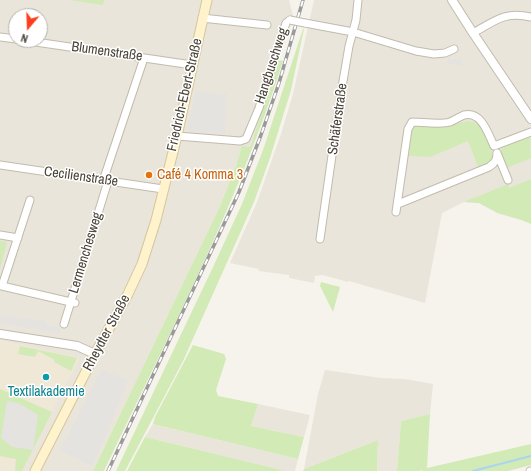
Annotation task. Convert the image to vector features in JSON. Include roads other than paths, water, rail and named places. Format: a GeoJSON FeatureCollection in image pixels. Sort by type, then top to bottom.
{"type":"FeatureCollection","features":[{"type":"Feature","properties":{"kind":"main road","name":"Friedrich-Ebert-Straße"},"geometry":{"type":"LineString","coordinates":[[163,189],[177,136],[207,0]]}},
{"type":"Feature","properties":{"kind":"main road","name":"Rheydter Straße"},"geometry":{"type":"LineString","coordinates":[[35,471],[95,354],[128,294],[142,264],[150,243],[163,189]]}},
{"type":"Feature","properties":{"kind":"street","name":"Schäferstraße"},"geometry":{"type":"LineString","coordinates":[[320,240],[341,93],[356,20],[358,0]]}},
{"type":"Feature","properties":{"kind":"street"},"geometry":{"type":"LineString","coordinates":[[452,0],[531,119]]}},
{"type":"Feature","properties":{"kind":"street"},"geometry":{"type":"LineString","coordinates":[[473,33],[506,16],[518,14],[531,17]]}},
{"type":"Feature","properties":{"kind":"street"},"geometry":{"type":"LineString","coordinates":[[202,18],[268,25]]}},
{"type":"Feature","properties":{"kind":"street","name":"Hangbuschweg"},"geometry":{"type":"LineString","coordinates":[[177,136],[240,141],[246,140],[249,135],[286,23],[290,20],[353,32],[420,52],[434,54],[454,50]]}},
{"type":"Feature","properties":{"kind":"street","name":"Blumenstraße"},"geometry":{"type":"LineString","coordinates":[[48,44],[192,65]]}},
{"type":"Feature","properties":{"kind":"street","name":"Lermenchesweg"},"geometry":{"type":"LineString","coordinates":[[64,324],[73,303],[106,181],[144,58]]}},
{"type":"Feature","properties":{"kind":"street"},"geometry":{"type":"LineString","coordinates":[[396,212],[408,129],[412,122],[449,122],[465,115],[478,118],[484,124],[508,180]]}},
{"type":"Feature","properties":{"kind":"street"},"geometry":{"type":"LineString","coordinates":[[495,149],[531,132]]}},
{"type":"Feature","properties":{"kind":"street"},"geometry":{"type":"LineString","coordinates":[[398,204],[489,167],[494,164],[497,158],[495,149]]}},
{"type":"Feature","properties":{"kind":"street","name":"Cecilienstraße"},"geometry":{"type":"LineString","coordinates":[[0,165],[163,189]]}},
{"type":"Feature","properties":{"kind":"street"},"geometry":{"type":"LineString","coordinates":[[30,200],[1,286],[73,303]]}},
{"type":"Feature","properties":{"kind":"street"},"geometry":{"type":"LineString","coordinates":[[0,235],[18,238]]}},
{"type":"Feature","properties":{"kind":"street"},"geometry":{"type":"LineString","coordinates":[[0,334],[77,346],[95,354]]}},
{"type":"Feature","properties":{"kind":"waterway"},"geometry":{"type":"LineString","coordinates":[[473,471],[531,456]]}},
{"type":"Feature","properties":{"kind":"railway"},"geometry":{"type":"LineString","coordinates":[[108,471],[239,192],[279,83],[303,0]]}},
{"type":"Feature","properties":{"kind":"place","name":"Café 4 Komma 3"},"geometry":{"type":"Point","coordinates":[149,175]}},
{"type":"Feature","properties":{"kind":"place","name":"Textilakademie"},"geometry":{"type":"Point","coordinates":[46,377]}}]}
